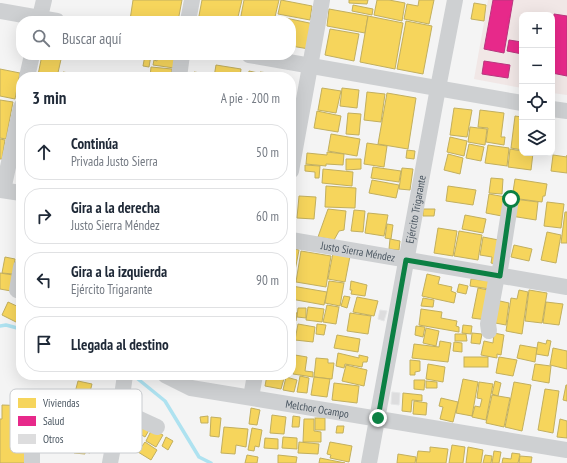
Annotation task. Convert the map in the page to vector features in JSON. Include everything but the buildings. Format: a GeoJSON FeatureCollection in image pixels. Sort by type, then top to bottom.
{"type":"FeatureCollection","features":[{"type":"Feature","properties":{"kind":"street"},"geometry":{"type":"LineString","coordinates":[[41,16],[44,0]]}},
{"type":"Feature","properties":{"kind":"street"},"geometry":{"type":"LineString","coordinates":[[189,16],[192,0]]}},
{"type":"Feature","properties":{"kind":"street"},"geometry":{"type":"LineString","coordinates":[[296,143],[322,0]]}},
{"type":"Feature","properties":{"kind":"street","name":"Ejército Trigarante"},"geometry":{"type":"LineString","coordinates":[[369,463],[455,0]]}},
{"type":"Feature","properties":{"kind":"street"},"geometry":{"type":"LineString","coordinates":[[0,11],[25,16]]}},
{"type":"Feature","properties":{"kind":"street"},"geometry":{"type":"LineString","coordinates":[[28,72],[31,60]]}},
{"type":"Feature","properties":{"kind":"street"},"geometry":{"type":"LineString","coordinates":[[180,72],[181,60]]}},
{"type":"Feature","properties":{"kind":"street"},"geometry":{"type":"LineString","coordinates":[[277,60],[519,102]]}},
{"type":"Feature","properties":{"kind":"street"},"geometry":{"type":"LineString","coordinates":[[555,109],[567,111]]}},
{"type":"Feature","properties":{"kind":"street"},"geometry":{"type":"LineString","coordinates":[[16,129],[2,190],[16,192]]}},
{"type":"Feature","properties":{"kind":"street"},"geometry":{"type":"LineString","coordinates":[[489,331],[488,324],[511,199]]}},
{"type":"Feature","properties":{"kind":"street","name":"Justo Sierra Méndez"},"geometry":{"type":"LineString","coordinates":[[296,241],[567,287]]}},
{"type":"Feature","properties":{"kind":"street","name":"Melchor Ocampo"},"geometry":{"type":"LineString","coordinates":[[175,380],[190,388],[567,450]]}},
{"type":"Feature","properties":{"kind":"street"},"geometry":{"type":"LineString","coordinates":[[251,397],[254,380]]}},
{"type":"Feature","properties":{"kind":"street"},"geometry":{"type":"LineString","coordinates":[[142,420],[157,427]]}},
{"type":"Feature","properties":{"kind":"street"},"geometry":{"type":"LineString","coordinates":[[110,463],[112,453]]}},
{"type":"Feature","properties":{"kind":"shaded area"},"geometry":{"type":"Polygon","coordinates":[[[488,0],[567,0],[567,95],[555,93],[555,12],[519,12],[519,87],[474,79],[488,0]]]}},
{"type":"Feature","properties":{"kind":"waterway"},"geometry":{"type":"LineString","coordinates":[[0,326],[6,325],[16,328]]}},
{"type":"Feature","properties":{"kind":"waterway"},"geometry":{"type":"LineString","coordinates":[[139,380],[165,401],[199,457],[211,463]]}},
{"type":"Feature","properties":{"kind":"route"},"geometry":{"type":"LineString","coordinates":[[378,418],[406,260],[500,276],[511,199]]}}]}
